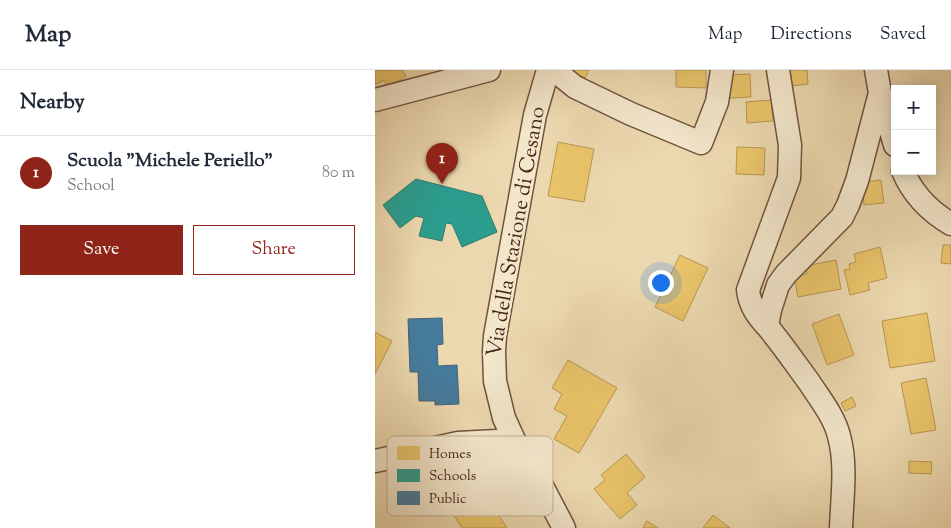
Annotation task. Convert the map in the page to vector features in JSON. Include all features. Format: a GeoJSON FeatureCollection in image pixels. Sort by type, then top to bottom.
{"type":"FeatureCollection","features":[{"type":"Feature","properties":{"kind":"street"},"geometry":{"type":"LineString","coordinates":[[375,100],[489,70]]}},
{"type":"Feature","properties":{"kind":"street","name":"Via della Stazione di Cesano"},"geometry":{"type":"LineString","coordinates":[[513,436],[504,418],[498,396],[494,368],[495,336],[535,115],[548,70]]}},
{"type":"Feature","properties":{"kind":"street"},"geometry":{"type":"LineString","coordinates":[[554,70],[575,87],[631,114],[701,143],[717,102],[722,70]]}},
{"type":"Feature","properties":{"kind":"street"},"geometry":{"type":"LineString","coordinates":[[778,70],[790,145],[789,178],[748,290],[750,303],[754,311],[823,402],[837,428],[842,451],[841,528]]}},
{"type":"Feature","properties":{"kind":"street"},"geometry":{"type":"LineString","coordinates":[[876,70],[880,93],[891,131]]}},
{"type":"Feature","properties":{"kind":"street"},"geometry":{"type":"LineString","coordinates":[[767,326],[778,285],[786,274],[841,217],[848,205],[857,181],[880,93]]}},
{"type":"Feature","properties":{"kind":"street"},"geometry":{"type":"LineString","coordinates":[[905,175],[913,190],[924,204],[951,224]]}},
{"type":"Feature","properties":{"kind":"street","name":"Via della Stazione di Cesano"},"geometry":{"type":"LineString","coordinates":[[553,506],[564,528]]}},
{"type":"Feature","properties":{"kind":"building: Homes"},"geometry":{"type":"Polygon","coordinates":[[[375,70],[402,70],[406,76],[388,87],[384,80],[375,85],[375,70]]]}},
{"type":"Feature","properties":{"kind":"building: Homes"},"geometry":{"type":"Polygon","coordinates":[[[570,70],[589,70],[585,78],[570,70]]]}},
{"type":"Feature","properties":{"kind":"building: Homes"},"geometry":{"type":"Polygon","coordinates":[[[676,70],[706,70],[706,88],[676,87],[676,70]]]}},
{"type":"Feature","properties":{"kind":"building: Homes"},"geometry":{"type":"Polygon","coordinates":[[[782,70],[807,70],[808,84],[784,87],[782,70]]]}},
{"type":"Feature","properties":{"kind":"building: Homes"},"geometry":{"type":"Polygon","coordinates":[[[750,74],[751,97],[728,98],[727,75],[750,74]]]}},
{"type":"Feature","properties":{"kind":"building: Homes"},"geometry":{"type":"Polygon","coordinates":[[[771,100],[773,121],[747,123],[746,102],[771,100]]]}},
{"type":"Feature","properties":{"kind":"building: Homes"},"geometry":{"type":"Polygon","coordinates":[[[558,142],[594,149],[584,202],[548,196],[558,142]]]}},
{"type":"Feature","properties":{"kind":"building: Homes"},"geometry":{"type":"Polygon","coordinates":[[[737,147],[765,148],[764,175],[736,174],[737,147]]]}},
{"type":"Feature","properties":{"kind":"building: Homes"},"geometry":{"type":"Polygon","coordinates":[[[881,180],[884,203],[864,205],[862,182],[881,180]]]}},
{"type":"Feature","properties":{"kind":"building: Homes"},"geometry":{"type":"Polygon","coordinates":[[[943,245],[951,245],[951,264],[941,263],[943,245]]]}},
{"type":"Feature","properties":{"kind":"building: Homes"},"geometry":{"type":"Polygon","coordinates":[[[880,247],[887,278],[868,283],[870,290],[850,295],[844,270],[850,269],[849,264],[856,262],[854,254],[880,247]]]}},
{"type":"Feature","properties":{"kind":"building: Homes"},"geometry":{"type":"Polygon","coordinates":[[[680,255],[708,268],[683,321],[655,307],[680,255]]]}},
{"type":"Feature","properties":{"kind":"building: Homes"},"geometry":{"type":"Polygon","coordinates":[[[836,260],[841,289],[798,297],[794,276],[807,274],[805,266],[836,260]]]}},
{"type":"Feature","properties":{"kind":"building: Homes"},"geometry":{"type":"Polygon","coordinates":[[[927,313],[935,361],[890,368],[882,321],[927,313]]]}},
{"type":"Feature","properties":{"kind":"building: Homes"},"geometry":{"type":"Polygon","coordinates":[[[839,314],[854,355],[827,365],[812,324],[839,314]]]}},
{"type":"Feature","properties":{"kind":"building: Homes"},"geometry":{"type":"Polygon","coordinates":[[[375,332],[392,341],[375,374],[375,332]]]}},
{"type":"Feature","properties":{"kind":"building: Homes"},"geometry":{"type":"Polygon","coordinates":[[[568,360],[617,388],[579,453],[554,439],[567,416],[554,409],[562,394],[552,388],[568,360]]]}},
{"type":"Feature","properties":{"kind":"building: Homes"},"geometry":{"type":"Polygon","coordinates":[[[926,378],[936,430],[911,434],[901,383],[926,378]]]}},
{"type":"Feature","properties":{"kind":"building: Homes"},"geometry":{"type":"Polygon","coordinates":[[[852,397],[856,406],[845,411],[841,403],[852,397]]]}},
{"type":"Feature","properties":{"kind":"building: Homes"},"geometry":{"type":"Polygon","coordinates":[[[626,454],[645,477],[627,493],[637,505],[620,519],[594,489],[605,480],[601,475],[626,454]]]}},
{"type":"Feature","properties":{"kind":"building: Homes"},"geometry":{"type":"Polygon","coordinates":[[[909,461],[932,462],[931,474],[909,473],[909,461]]]}},
{"type":"Feature","properties":{"kind":"building: Homes"},"geometry":{"type":"Polygon","coordinates":[[[713,515],[730,528],[703,528],[713,515]]]}},
{"type":"Feature","properties":{"kind":"building: Homes"},"geometry":{"type":"Polygon","coordinates":[[[454,516],[499,516],[507,528],[462,528],[454,516]]]}},
{"type":"Feature","properties":{"kind":"building: Homes"},"geometry":{"type":"Polygon","coordinates":[[[647,521],[658,528],[643,528],[647,521]]]}},
{"type":"Feature","properties":{"kind":"building: Schools"},"geometry":{"type":"Polygon","coordinates":[[[416,179],[482,196],[497,232],[462,247],[452,224],[446,223],[442,241],[419,236],[424,218],[416,216],[400,228],[383,205],[416,179]]]}},
{"type":"Feature","properties":{"kind":"building: Public"},"geometry":{"type":"Polygon","coordinates":[[[442,318],[443,344],[437,345],[438,366],[457,365],[459,404],[435,405],[435,401],[419,401],[418,372],[410,372],[408,319],[442,318]]]}},
{"type":"Feature","properties":{"kind":"place","name":"Scuola \"Michele Periello\""},"geometry":{"type":"Point","coordinates":[442,184]}}]}
